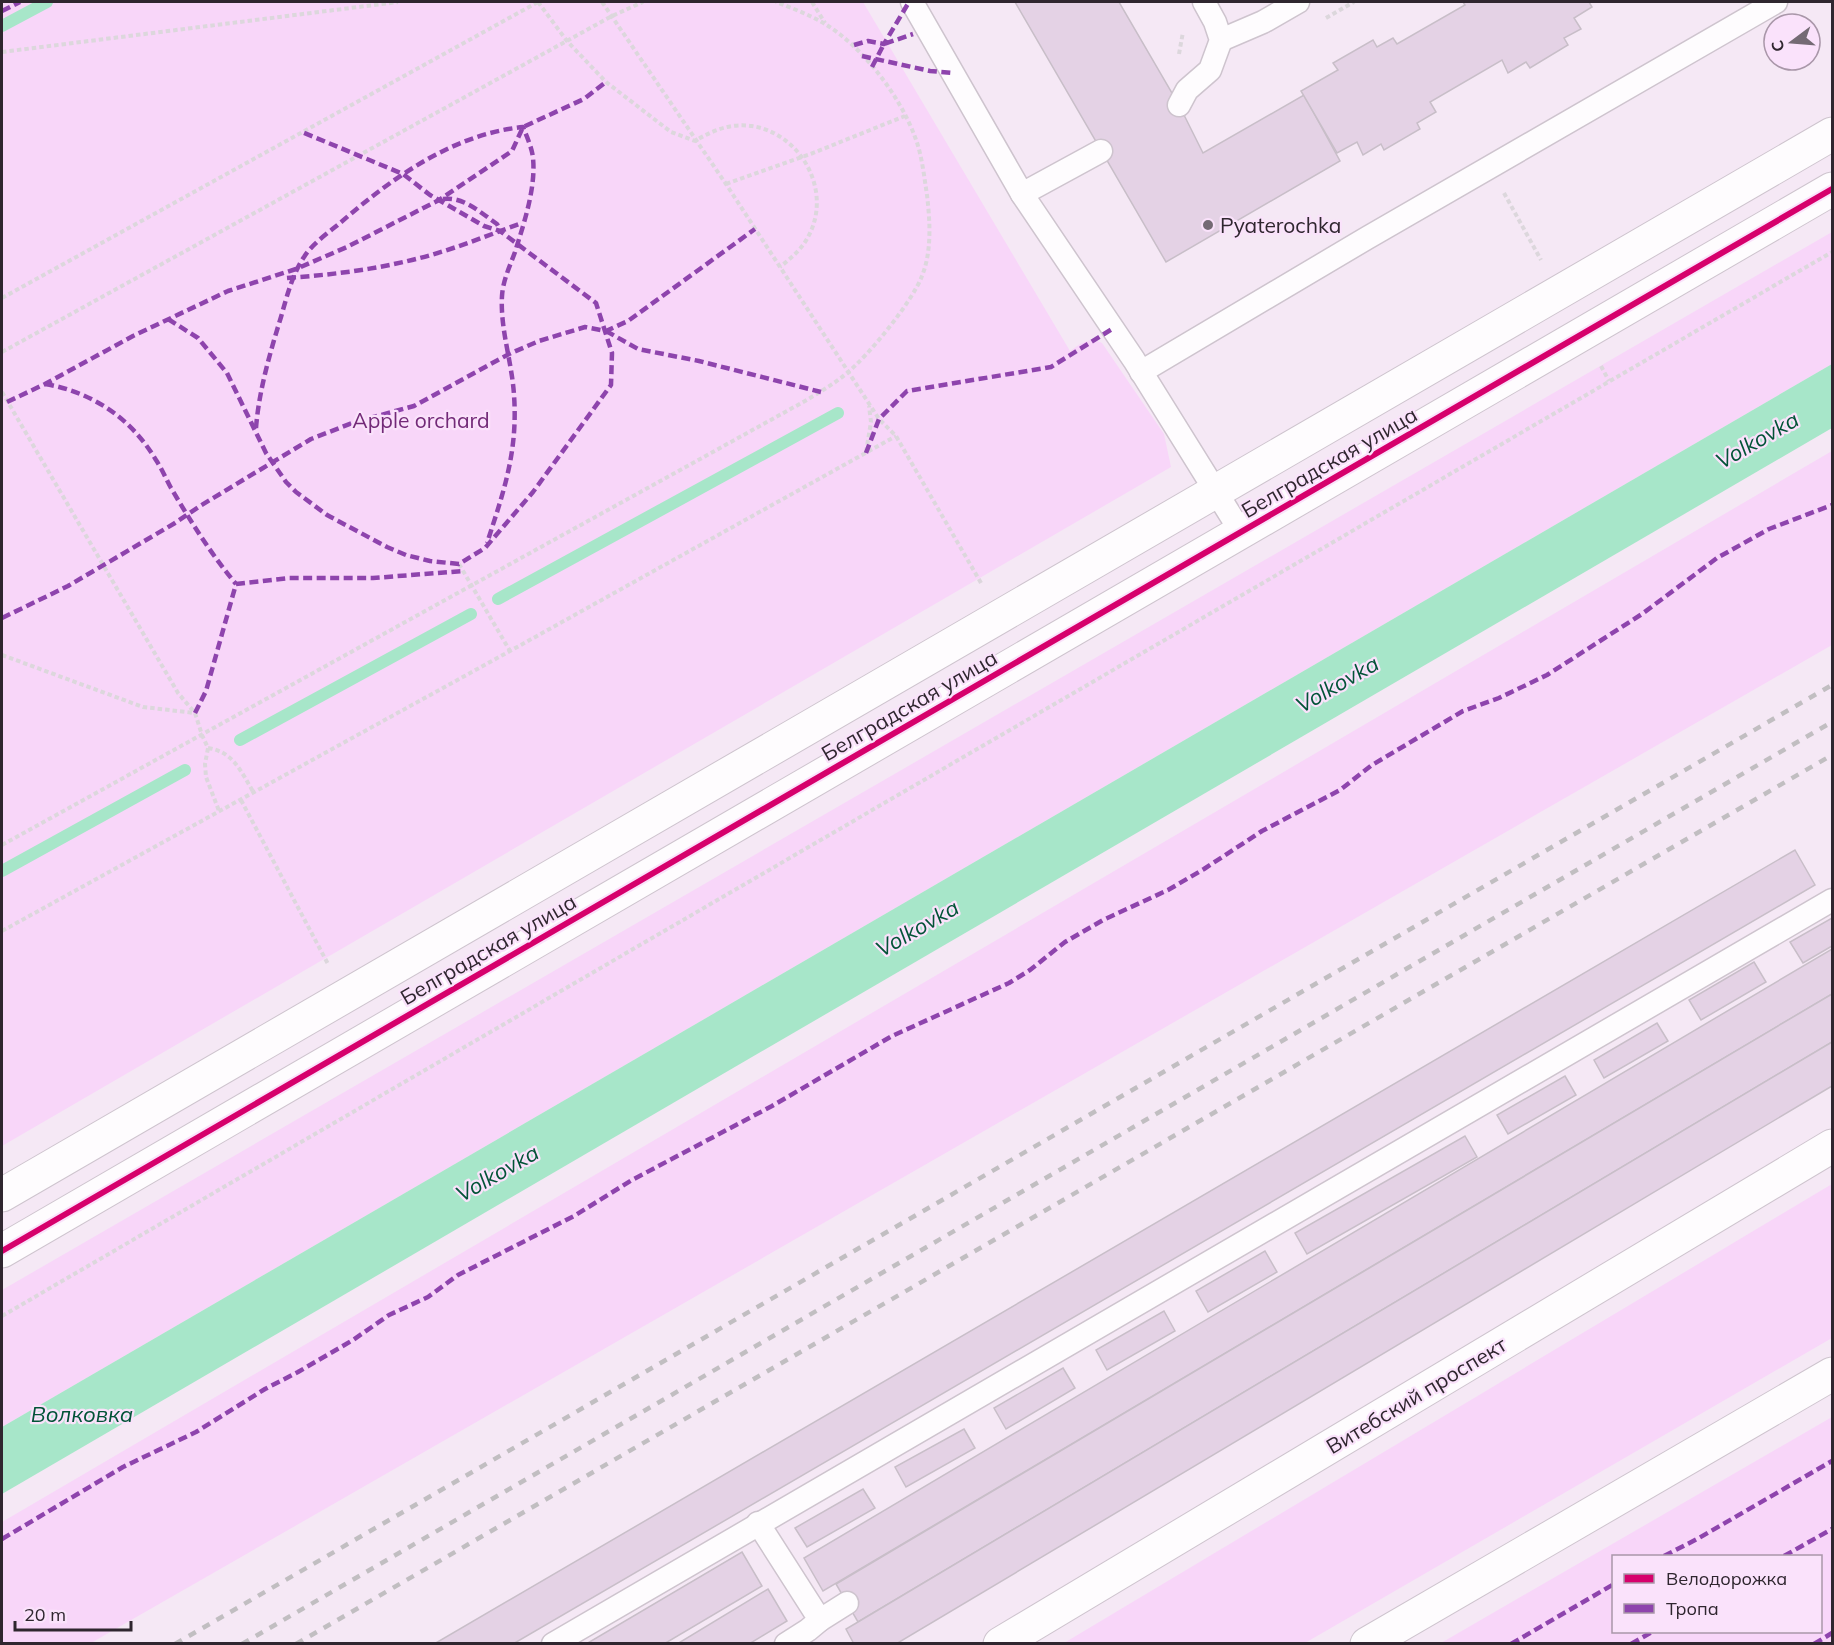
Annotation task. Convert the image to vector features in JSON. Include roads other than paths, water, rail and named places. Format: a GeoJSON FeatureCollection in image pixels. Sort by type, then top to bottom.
{"type":"FeatureCollection","features":[{"type":"Feature","properties":{"kind":"street","name":"Белградская улица"},"geometry":{"type":"LineString","coordinates":[[2,1195],[1833,134]]}},
{"type":"Feature","properties":{"kind":"street","name":"Белградская улица"},"geometry":{"type":"LineString","coordinates":[[2,1251],[1833,189]]}},
{"type":"Feature","properties":{"kind":"street","name":"Витебский проспект"},"geometry":{"type":"LineString","coordinates":[[1000,1644],[1833,1146]]}},
{"type":"Feature","properties":{"kind":"street"},"geometry":{"type":"LineString","coordinates":[[1367,1644],[1833,1374]]}},
{"type":"Feature","properties":{"kind":"lane"},"geometry":{"type":"LineString","coordinates":[[912,2],[1022,194],[1141,372],[1241,532]]}},
{"type":"Feature","properties":{"kind":"lane"},"geometry":{"type":"LineString","coordinates":[[1179,105],[1186,90],[1210,70],[1221,40],[1215,22],[1204,2]]}},
{"type":"Feature","properties":{"kind":"lane"},"geometry":{"type":"LineString","coordinates":[[1221,40],[1263,22],[1298,2]]}},
{"type":"Feature","properties":{"kind":"lane"},"geometry":{"type":"LineString","coordinates":[[1141,372],[1776,2]]}},
{"type":"Feature","properties":{"kind":"lane"},"geometry":{"type":"LineString","coordinates":[[1022,194],[1101,151]]}},
{"type":"Feature","properties":{"kind":"lane"},"geometry":{"type":"LineString","coordinates":[[553,1644],[1833,900]]}},
{"type":"Feature","properties":{"kind":"lane"},"geometry":{"type":"LineString","coordinates":[[758,1523],[815,1631]]}},
{"type":"Feature","properties":{"kind":"lane"},"geometry":{"type":"LineString","coordinates":[[786,1644],[815,1631],[847,1603]]}},
{"type":"Feature","properties":{"kind":"water","name":"Волковка"},"geometry":{"type":"Polygon","coordinates":[[[1832,364],[1832,428],[2,1494],[2,1427],[1832,364]]]}},
{"type":"Feature","properties":{"kind":"waterway"},"geometry":{"type":"LineString","coordinates":[[2,26],[47,2]]}},
{"type":"Feature","properties":{"kind":"waterway"},"geometry":{"type":"LineString","coordinates":[[498,599],[838,413]]}},
{"type":"Feature","properties":{"kind":"waterway"},"geometry":{"type":"LineString","coordinates":[[240,740],[471,614]]}},
{"type":"Feature","properties":{"kind":"waterway"},"geometry":{"type":"LineString","coordinates":[[2,871],[185,770]]}},
{"type":"Feature","properties":{"kind":"railway"},"geometry":{"type":"LineString","coordinates":[[175,1644],[1832,685]]}},
{"type":"Feature","properties":{"kind":"railway"},"geometry":{"type":"LineString","coordinates":[[242,1644],[1832,722]]}},
{"type":"Feature","properties":{"kind":"railway"},"geometry":{"type":"LineString","coordinates":[[296,1644],[1832,755]]}},
{"type":"Feature","properties":{"kind":"place","name":"Pyaterochka"},"geometry":{"type":"Point","coordinates":[1208,225]}},
{"type":"Feature","properties":{"kind":"park label","name":"Apple orchard"},"geometry":{"type":"Point","coordinates":[421,420]}},
{"type":"Feature","properties":{"kind":"water label","name":"Volkovka"},"geometry":{"type":"Point","coordinates":[1757,440]}},
{"type":"Feature","properties":{"kind":"water label","name":"Volkovka"},"geometry":{"type":"Point","coordinates":[1337,684]}},
{"type":"Feature","properties":{"kind":"water label","name":"Volkovka"},"geometry":{"type":"Point","coordinates":[917,928]}},
{"type":"Feature","properties":{"kind":"water label","name":"Volkovka"},"geometry":{"type":"Point","coordinates":[497,1173]}}]}
